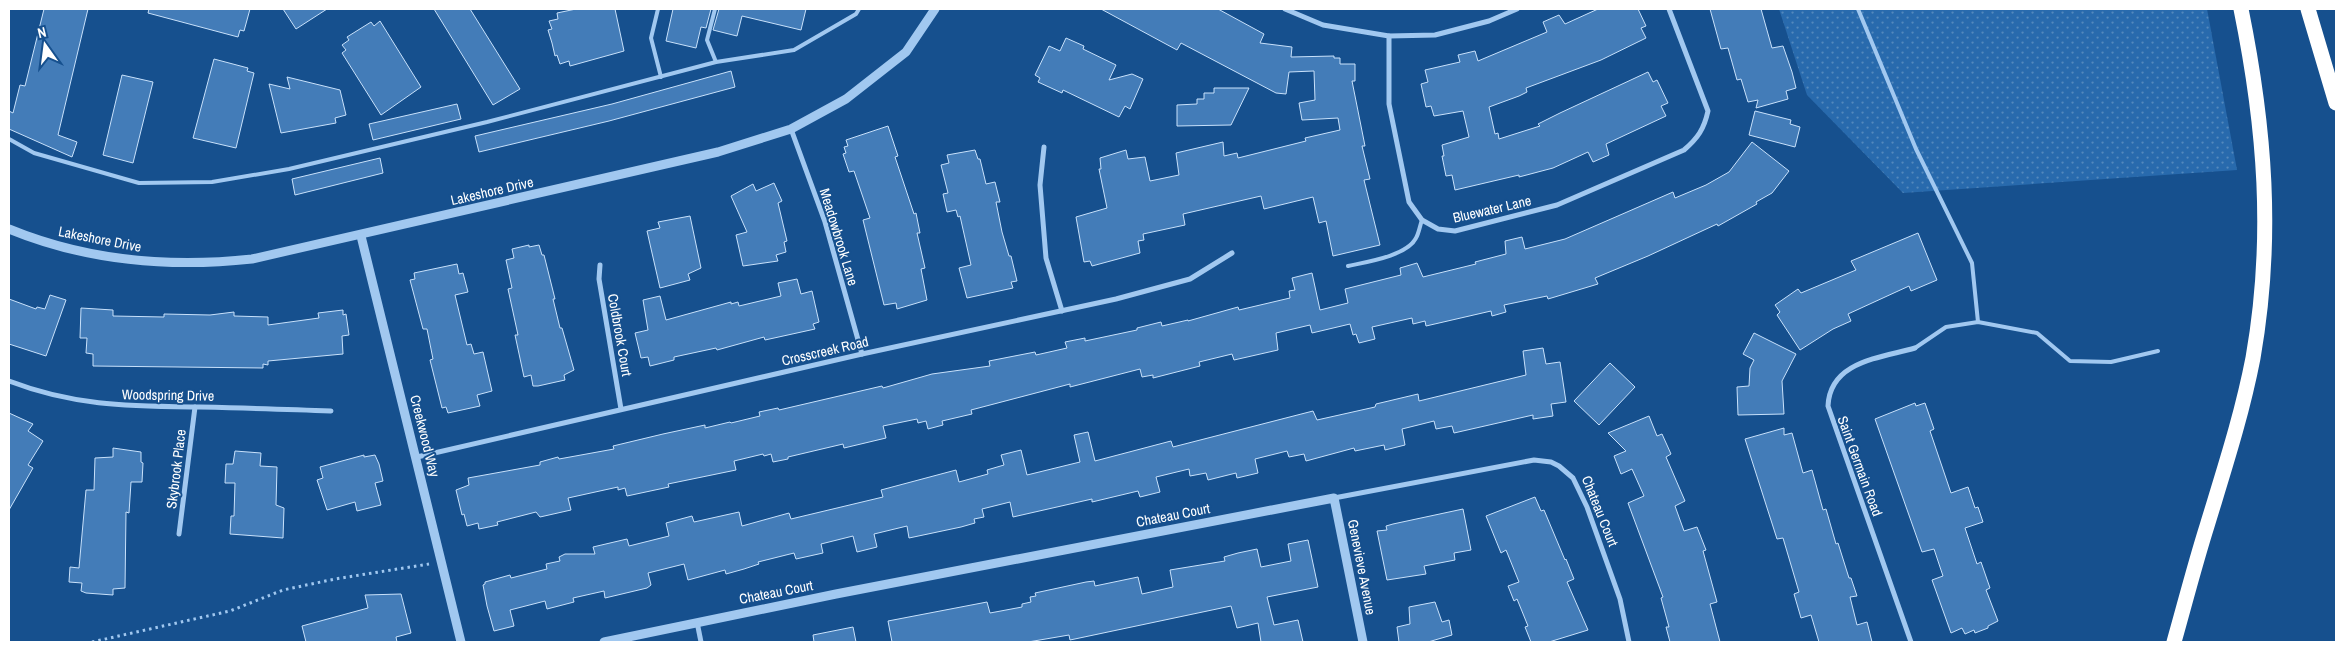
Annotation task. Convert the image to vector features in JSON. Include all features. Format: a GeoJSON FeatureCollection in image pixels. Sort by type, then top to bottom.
{"type":"FeatureCollection","features":[{"type":"Feature","properties":{"kind":"highway"},"geometry":{"type":"LineString","coordinates":[[2174,642],[2244,400],[2264,275],[2266,199],[2262,140],[2256,91],[2241,9]]}},
{"type":"Feature","properties":{"kind":"highway"},"geometry":{"type":"LineString","coordinates":[[2308,9],[2336,103]]}},
{"type":"Feature","properties":{"kind":"street","name":"Lakeshore Drive"},"geometry":{"type":"LineString","coordinates":[[9,229],[58,246],[124,260],[172,264],[220,263],[252,259],[361,236],[718,152],[791,129],[846,99],[906,52],[935,9]]}},
{"type":"Feature","properties":{"kind":"street"},"geometry":{"type":"LineString","coordinates":[[1285,9],[1324,24],[1389,36],[1435,35],[1489,21],[1517,9]]}},
{"type":"Feature","properties":{"kind":"street","name":"Bluewater Lane"},"geometry":{"type":"LineString","coordinates":[[1422,220],[1438,230],[1455,231],[1557,205],[1684,150],[1697,139],[1706,124],[1708,111],[1669,9]]}},
{"type":"Feature","properties":{"kind":"street"},"geometry":{"type":"LineString","coordinates":[[1389,36],[1389,104],[1410,202],[1422,220]]}},
{"type":"Feature","properties":{"kind":"street","name":"Meadowbrook Lane"},"geometry":{"type":"LineString","coordinates":[[791,129],[825,222],[862,354]]}},
{"type":"Feature","properties":{"kind":"street"},"geometry":{"type":"LineString","coordinates":[[1044,147],[1040,185],[1046,258],[1062,311]]}},
{"type":"Feature","properties":{"kind":"street","name":"Creekwood Way"},"geometry":{"type":"LineString","coordinates":[[361,236],[417,457],[461,642]]}},
{"type":"Feature","properties":{"kind":"street","name":"Crosscreek Road"},"geometry":{"type":"LineString","coordinates":[[417,457],[862,354],[1062,311],[1190,279],[1232,253]]}},
{"type":"Feature","properties":{"kind":"street","name":"Coldbrook Court"},"geometry":{"type":"LineString","coordinates":[[600,265],[599,279],[621,409]]}},
{"type":"Feature","properties":{"kind":"street","name":"Saint Germain Road"},"geometry":{"type":"LineString","coordinates":[[1911,642],[1828,406],[1831,389],[1835,381],[1846,370],[1915,348]]}},
{"type":"Feature","properties":{"kind":"street","name":"Woodspring Drive"},"geometry":{"type":"LineString","coordinates":[[9,381],[44,394],[81,402],[145,407],[331,411]]}},
{"type":"Feature","properties":{"kind":"street","name":"Skybrook Place"},"geometry":{"type":"LineString","coordinates":[[179,534],[195,407]]}},
{"type":"Feature","properties":{"kind":"street","name":"Chateau Court"},"geometry":{"type":"LineString","coordinates":[[604,642],[697,621],[1534,460],[1550,462],[1559,466],[1573,478],[1587,508],[1620,599],[1629,642]]}},
{"type":"Feature","properties":{"kind":"street","name":"Genevieve Avenue"},"geometry":{"type":"LineString","coordinates":[[1334,498],[1363,642]]}},
{"type":"Feature","properties":{"kind":"street"},"geometry":{"type":"LineString","coordinates":[[697,621],[701,642]]}},
{"type":"Feature","properties":{"kind":"lane"},"geometry":{"type":"LineString","coordinates":[[658,9],[651,38],[661,76]]}},
{"type":"Feature","properties":{"kind":"lane"},"geometry":{"type":"LineString","coordinates":[[715,9],[707,40],[716,62]]}},
{"type":"Feature","properties":{"kind":"lane"},"geometry":{"type":"LineString","coordinates":[[9,138],[34,154],[140,183],[212,182],[289,169],[449,131],[716,62],[794,50],[856,14],[860,9]]}},
{"type":"Feature","properties":{"kind":"lane"},"geometry":{"type":"LineString","coordinates":[[1858,9],[1916,149],[1972,263],[1978,322]]}},
{"type":"Feature","properties":{"kind":"lane"},"geometry":{"type":"LineString","coordinates":[[1348,266],[1385,257],[1407,247],[1416,240],[1422,220]]}},
{"type":"Feature","properties":{"kind":"lane"},"geometry":{"type":"LineString","coordinates":[[1915,348],[1946,327],[1978,322],[2037,333],[2070,362],[2111,362],[2158,351]]}},
{"type":"Feature","properties":{"kind":"path"},"geometry":{"type":"LineString","coordinates":[[92,642],[230,611],[283,590],[326,580],[442,562]]}},
{"type":"Feature","properties":{"kind":"shaded area"},"geometry":{"type":"Polygon","coordinates":[[[1779,9],[2207,9],[2237,170],[1903,193],[1807,95],[1779,9]]]}},
{"type":"Feature","properties":{"kind":"building"},"geometry":{"type":"Polygon","coordinates":[[[44,9],[88,9],[58,135],[77,142],[72,157],[9,129],[9,111],[13,113],[20,85],[25,86],[44,9]]]}},
{"type":"Feature","properties":{"kind":"building"},"geometry":{"type":"Polygon","coordinates":[[[149,9],[250,9],[244,31],[240,30],[238,37],[148,13],[149,9]]]}},
{"type":"Feature","properties":{"kind":"building"},"geometry":{"type":"Polygon","coordinates":[[[283,9],[327,9],[296,29],[283,9]]]}},
{"type":"Feature","properties":{"kind":"building"},"geometry":{"type":"Polygon","coordinates":[[[434,9],[470,9],[520,89],[493,105],[434,9]]]}},
{"type":"Feature","properties":{"kind":"building"},"geometry":{"type":"Polygon","coordinates":[[[576,9],[615,9],[624,51],[570,66],[569,61],[560,64],[557,55],[555,56],[548,30],[552,29],[549,21],[558,19],[557,13],[576,9]]]}},
{"type":"Feature","properties":{"kind":"building"},"geometry":{"type":"Polygon","coordinates":[[[673,9],[711,9],[706,28],[701,27],[696,48],[666,41],[673,9]]]}},
{"type":"Feature","properties":{"kind":"building"},"geometry":{"type":"Polygon","coordinates":[[[719,9],[806,9],[801,30],[742,16],[737,36],[713,30],[719,9]]]}},
{"type":"Feature","properties":{"kind":"building"},"geometry":{"type":"Polygon","coordinates":[[[1101,9],[1218,9],[1264,34],[1260,43],[1292,47],[1291,57],[1334,56],[1334,58],[1340,58],[1340,64],[1355,64],[1355,81],[1352,81],[1365,146],[1362,146],[1370,179],[1364,180],[1380,245],[1333,256],[1326,221],[1319,223],[1313,197],[1264,209],[1261,196],[1183,214],[1185,225],[1143,234],[1144,240],[1138,241],[1140,253],[1092,266],[1090,261],[1084,262],[1076,217],[1107,208],[1099,169],[1101,169],[1100,158],[1126,150],[1128,159],[1145,157],[1150,181],[1179,175],[1176,153],[1223,142],[1224,156],[1237,153],[1238,158],[1306,141],[1305,138],[1340,130],[1338,118],[1302,120],[1299,103],[1315,100],[1314,71],[1289,72],[1286,94],[1276,93],[1181,43],[1177,50],[1101,9]]]}},
{"type":"Feature","properties":{"kind":"building"},"geometry":{"type":"Polygon","coordinates":[[[1598,9],[1638,9],[1646,26],[1641,28],[1646,38],[1601,60],[1526,88],[1527,92],[1489,107],[1495,134],[1498,133],[1499,139],[1540,126],[1538,124],[1648,72],[1653,82],[1657,80],[1668,103],[1661,106],[1666,116],[1606,144],[1609,155],[1593,162],[1588,152],[1553,168],[1455,190],[1452,175],[1446,176],[1442,145],[1469,137],[1463,111],[1434,116],[1431,106],[1426,107],[1421,84],[1428,82],[1425,70],[1460,62],[1458,55],[1475,51],[1478,61],[1547,32],[1543,22],[1559,15],[1565,24],[1598,9]]]}},
{"type":"Feature","properties":{"kind":"building"},"geometry":{"type":"Polygon","coordinates":[[[1710,9],[1761,9],[1772,48],[1783,46],[1792,72],[1796,88],[1786,91],[1788,99],[1756,108],[1758,100],[1748,102],[1741,79],[1737,80],[1728,48],[1721,49],[1710,9]]]}},
{"type":"Feature","properties":{"kind":"building"},"geometry":{"type":"Polygon","coordinates":[[[380,21],[421,87],[381,115],[342,53],[346,50],[342,45],[349,40],[347,37],[371,22],[374,26],[380,21]]]}},
{"type":"Feature","properties":{"kind":"building"},"geometry":{"type":"Polygon","coordinates":[[[1066,38],[1084,46],[1083,49],[1116,65],[1109,80],[1132,74],[1143,79],[1130,109],[1125,106],[1119,117],[1063,90],[1062,93],[1038,82],[1040,78],[1035,75],[1049,46],[1060,51],[1066,38]]]}},
{"type":"Feature","properties":{"kind":"building"},"geometry":{"type":"Polygon","coordinates":[[[214,59],[248,68],[247,71],[254,73],[236,148],[193,138],[214,59]]]}},
{"type":"Feature","properties":{"kind":"building"},"geometry":{"type":"Polygon","coordinates":[[[731,71],[735,87],[609,121],[479,152],[475,136],[612,104],[731,71]]]}},
{"type":"Feature","properties":{"kind":"building"},"geometry":{"type":"Polygon","coordinates":[[[122,75],[153,82],[133,163],[103,155],[122,75]]]}},
{"type":"Feature","properties":{"kind":"building"},"geometry":{"type":"Polygon","coordinates":[[[287,77],[340,90],[346,115],[335,118],[336,123],[281,133],[269,84],[290,89],[287,77]]]}},
{"type":"Feature","properties":{"kind":"building"},"geometry":{"type":"Polygon","coordinates":[[[1214,88],[1249,88],[1231,125],[1177,126],[1177,105],[1197,104],[1197,99],[1204,99],[1204,93],[1214,93],[1214,88]]]}},
{"type":"Feature","properties":{"kind":"building"},"geometry":{"type":"Polygon","coordinates":[[[457,104],[461,119],[373,140],[369,124],[457,104]]]}},
{"type":"Feature","properties":{"kind":"building"},"geometry":{"type":"Polygon","coordinates":[[[1755,111],[1791,120],[1790,124],[1800,127],[1795,147],[1749,135],[1755,111]]]}},
{"type":"Feature","properties":{"kind":"building"},"geometry":{"type":"Polygon","coordinates":[[[888,126],[898,156],[895,157],[914,214],[916,213],[920,233],[917,233],[925,268],[921,269],[927,300],[897,309],[896,303],[884,305],[863,220],[870,218],[854,171],[849,172],[843,154],[846,153],[844,147],[848,146],[846,140],[888,126]]]}},
{"type":"Feature","properties":{"kind":"building"},"geometry":{"type":"Polygon","coordinates":[[[1752,142],[1789,171],[1772,193],[1756,202],[1757,204],[1718,226],[1717,224],[1595,278],[1598,284],[1548,299],[1547,296],[1504,305],[1506,312],[1492,316],[1491,311],[1426,326],[1425,321],[1413,324],[1412,318],[1372,327],[1375,339],[1359,343],[1356,334],[1353,335],[1350,324],[1312,333],[1310,325],[1276,333],[1278,350],[1234,360],[1232,354],[1199,362],[1200,366],[1153,378],[1153,375],[1142,377],[1140,369],[1070,387],[1070,384],[971,410],[972,414],[942,421],[943,425],[928,429],[926,421],[918,423],[917,419],[883,426],[886,438],[844,448],[843,444],[773,462],[771,454],[764,456],[763,454],[734,461],[736,470],[668,484],[669,487],[627,496],[625,488],[618,490],[618,487],[568,498],[571,510],[540,517],[536,512],[497,522],[498,525],[479,529],[478,523],[467,526],[464,514],[462,515],[456,490],[469,485],[468,478],[540,465],[540,462],[558,457],[559,459],[614,449],[613,446],[705,425],[705,428],[731,423],[760,416],[759,412],[778,408],[779,410],[882,386],[883,388],[932,374],[990,366],[989,361],[1035,352],[1036,355],[1067,348],[1065,342],[1085,338],[1085,341],[1137,330],[1137,328],[1161,322],[1162,326],[1188,321],[1238,307],[1239,310],[1290,298],[1289,291],[1295,290],[1292,278],[1312,273],[1320,310],[1348,303],[1345,289],[1401,275],[1400,268],[1417,263],[1423,277],[1476,264],[1475,262],[1506,254],[1505,241],[1522,237],[1525,249],[1565,239],[1673,192],[1675,198],[1706,185],[1729,172],[1752,142]]]}},
{"type":"Feature","properties":{"kind":"building"},"geometry":{"type":"Polygon","coordinates":[[[975,150],[978,159],[980,159],[986,184],[995,182],[1000,202],[996,202],[1002,232],[1009,256],[1011,256],[1017,281],[1011,282],[1013,288],[967,298],[959,268],[971,265],[960,216],[958,217],[956,210],[947,212],[943,194],[948,193],[941,165],[949,163],[947,155],[975,150]]]}},
{"type":"Feature","properties":{"kind":"building"},"geometry":{"type":"Polygon","coordinates":[[[380,158],[383,173],[295,195],[292,179],[380,158]]]}},
{"type":"Feature","properties":{"kind":"building"},"geometry":{"type":"Polygon","coordinates":[[[774,183],[782,201],[778,203],[787,241],[784,242],[786,252],[776,255],[778,261],[743,266],[736,235],[747,232],[731,196],[753,184],[756,191],[774,183]]]}},
{"type":"Feature","properties":{"kind":"building"},"geometry":{"type":"Polygon","coordinates":[[[690,216],[701,268],[688,274],[690,280],[660,288],[647,231],[660,228],[658,222],[690,216]]]}},
{"type":"Feature","properties":{"kind":"building"},"geometry":{"type":"Polygon","coordinates":[[[1918,233],[1937,280],[1911,291],[1909,286],[1848,314],[1851,321],[1833,329],[1800,350],[1777,315],[1780,312],[1775,305],[1798,289],[1801,293],[1856,270],[1851,261],[1918,233]]]}},
{"type":"Feature","properties":{"kind":"building"},"geometry":{"type":"Polygon","coordinates":[[[529,245],[529,247],[539,245],[542,255],[544,255],[560,328],[562,328],[574,370],[564,375],[565,380],[538,386],[533,386],[531,375],[524,377],[515,335],[518,335],[508,289],[512,288],[506,260],[514,258],[512,249],[529,245]]]}},
{"type":"Feature","properties":{"kind":"building"},"geometry":{"type":"Polygon","coordinates":[[[457,264],[459,274],[463,273],[468,292],[455,295],[467,345],[471,344],[474,354],[483,352],[492,391],[477,395],[480,406],[448,413],[446,407],[442,408],[430,360],[433,359],[427,329],[423,329],[410,280],[415,279],[414,273],[457,264]]]}},
{"type":"Feature","properties":{"kind":"building"},"geometry":{"type":"Polygon","coordinates":[[[797,279],[801,294],[812,291],[819,322],[813,324],[815,329],[765,340],[764,337],[717,350],[716,348],[674,357],[674,360],[650,366],[648,357],[641,358],[635,333],[648,330],[643,300],[660,296],[666,320],[731,302],[731,304],[738,302],[739,306],[781,296],[778,283],[797,279]]]}},
{"type":"Feature","properties":{"kind":"building"},"geometry":{"type":"Polygon","coordinates":[[[50,295],[66,300],[46,356],[9,344],[9,299],[36,309],[37,307],[45,309],[50,295]]]}},
{"type":"Feature","properties":{"kind":"building"},"geometry":{"type":"Polygon","coordinates":[[[81,308],[113,310],[113,316],[164,317],[164,314],[210,315],[234,312],[234,316],[268,317],[268,325],[319,318],[318,313],[343,310],[343,315],[346,314],[349,335],[342,336],[343,354],[268,361],[268,365],[263,364],[263,368],[93,366],[93,354],[86,353],[87,338],[80,338],[81,308]]]}},
{"type":"Feature","properties":{"kind":"building"},"geometry":{"type":"Polygon","coordinates":[[[1754,333],[1796,354],[1782,381],[1784,414],[1738,415],[1737,387],[1749,386],[1750,368],[1754,360],[1743,354],[1754,333]]]}},
{"type":"Feature","properties":{"kind":"building"},"geometry":{"type":"Polygon","coordinates":[[[1543,348],[1546,364],[1560,362],[1566,402],[1551,404],[1553,416],[1533,419],[1533,415],[1454,433],[1452,426],[1436,429],[1434,421],[1402,429],[1405,445],[1385,450],[1384,445],[1355,451],[1354,448],[1306,461],[1304,454],[1289,457],[1287,451],[1255,459],[1258,473],[1237,478],[1236,473],[1208,480],[1206,473],[1190,476],[1189,469],[1156,477],[1160,492],[1140,497],[1138,491],[1092,502],[1092,499],[1013,517],[1010,502],[982,509],[984,517],[974,519],[975,523],[961,527],[909,538],[907,526],[874,534],[877,547],[857,552],[853,536],[821,544],[823,553],[796,559],[794,553],[758,562],[759,564],[726,574],[725,570],[688,580],[684,564],[648,573],[651,585],[647,588],[605,598],[604,591],[573,598],[574,602],[547,609],[545,601],[510,610],[514,626],[494,631],[487,606],[483,585],[485,582],[510,575],[511,578],[547,569],[546,564],[560,561],[559,557],[565,554],[595,554],[593,547],[627,539],[629,546],[669,536],[666,523],[692,516],[694,522],[739,512],[742,526],[789,513],[791,519],[883,497],[881,490],[956,470],[959,482],[988,474],[987,470],[1004,465],[1001,455],[1021,450],[1027,475],[1080,462],[1074,435],[1088,432],[1095,461],[1171,441],[1173,447],[1313,411],[1317,420],[1375,407],[1376,404],[1418,394],[1419,401],[1526,375],[1523,351],[1543,348]]]}},
{"type":"Feature","properties":{"kind":"building"},"geometry":{"type":"Polygon","coordinates":[[[1610,363],[1635,387],[1599,425],[1574,401],[1610,363]]]}},
{"type":"Feature","properties":{"kind":"building"},"geometry":{"type":"Polygon","coordinates":[[[1915,403],[1916,406],[1925,403],[1934,429],[1930,431],[1951,493],[1968,487],[1975,508],[1978,507],[1983,522],[1965,528],[1977,564],[1981,562],[1990,588],[1986,590],[1998,621],[1988,626],[1988,628],[1975,633],[1974,630],[1965,634],[1962,628],[1951,633],[1932,580],[1943,576],[1934,549],[1922,552],[1875,419],[1915,403]]]}},
{"type":"Feature","properties":{"kind":"building"},"geometry":{"type":"Polygon","coordinates":[[[9,413],[33,424],[28,431],[43,441],[28,465],[33,468],[9,510],[9,413]]]}},
{"type":"Feature","properties":{"kind":"building"},"geometry":{"type":"Polygon","coordinates":[[[1649,416],[1657,436],[1662,434],[1671,454],[1666,457],[1685,501],[1675,506],[1684,531],[1697,527],[1706,550],[1703,551],[1717,602],[1710,604],[1720,642],[1670,642],[1666,627],[1669,627],[1661,598],[1663,597],[1628,503],[1644,496],[1632,469],[1621,474],[1614,456],[1626,451],[1608,433],[1649,416]]]}},
{"type":"Feature","properties":{"kind":"building"},"geometry":{"type":"Polygon","coordinates":[[[1784,428],[1784,435],[1792,433],[1803,473],[1812,470],[1823,510],[1826,509],[1836,544],[1838,543],[1857,596],[1850,597],[1857,625],[1867,622],[1872,642],[1819,642],[1811,615],[1801,618],[1794,594],[1799,592],[1783,538],[1777,539],[1745,439],[1784,428]]]}},
{"type":"Feature","properties":{"kind":"building"},"geometry":{"type":"Polygon","coordinates":[[[113,448],[141,452],[141,462],[143,463],[142,482],[131,482],[129,513],[126,512],[125,588],[113,589],[113,595],[86,593],[81,591],[82,583],[69,582],[70,567],[79,568],[86,490],[94,490],[95,458],[113,457],[113,448]]]}},
{"type":"Feature","properties":{"kind":"building"},"geometry":{"type":"Polygon","coordinates":[[[235,451],[261,453],[260,466],[277,467],[276,505],[284,508],[283,538],[230,534],[231,516],[234,516],[235,483],[225,483],[226,464],[233,464],[235,451]]]}},
{"type":"Feature","properties":{"kind":"building"},"geometry":{"type":"Polygon","coordinates":[[[364,455],[364,457],[375,455],[379,464],[383,481],[375,483],[381,505],[357,511],[355,502],[327,510],[317,480],[323,478],[320,467],[364,455]]]}},
{"type":"Feature","properties":{"kind":"building"},"geometry":{"type":"Polygon","coordinates":[[[1535,497],[1541,511],[1544,510],[1574,579],[1567,582],[1588,630],[1549,642],[1531,642],[1525,627],[1528,626],[1517,599],[1514,601],[1508,586],[1519,582],[1506,550],[1501,553],[1486,516],[1535,497]]]}},
{"type":"Feature","properties":{"kind":"building"},"geometry":{"type":"Polygon","coordinates":[[[1463,509],[1471,550],[1454,553],[1455,560],[1424,566],[1426,574],[1387,580],[1377,531],[1387,530],[1386,526],[1393,524],[1463,509]]]}},
{"type":"Feature","properties":{"kind":"building"},"geometry":{"type":"Polygon","coordinates":[[[1308,540],[1318,587],[1267,597],[1274,625],[1298,620],[1303,642],[1261,642],[1258,623],[1237,628],[1231,606],[1070,640],[1069,635],[1028,642],[892,642],[888,621],[987,602],[990,613],[1022,607],[1022,604],[1031,602],[1030,597],[1036,596],[1035,593],[1094,581],[1095,586],[1138,577],[1142,594],[1173,587],[1170,570],[1225,561],[1224,557],[1238,553],[1257,549],[1261,567],[1291,561],[1288,544],[1308,540]]]}},
{"type":"Feature","properties":{"kind":"building"},"geometry":{"type":"Polygon","coordinates":[[[401,594],[411,633],[396,637],[397,642],[306,642],[302,626],[368,608],[365,595],[401,594]]]}},
{"type":"Feature","properties":{"kind":"building"},"geometry":{"type":"Polygon","coordinates":[[[1435,602],[1442,622],[1449,620],[1452,635],[1428,642],[1399,642],[1397,627],[1410,624],[1409,607],[1435,602]]]}},
{"type":"Feature","properties":{"kind":"building"},"geometry":{"type":"Polygon","coordinates":[[[853,627],[856,642],[814,642],[813,635],[853,627]]]}}]}
